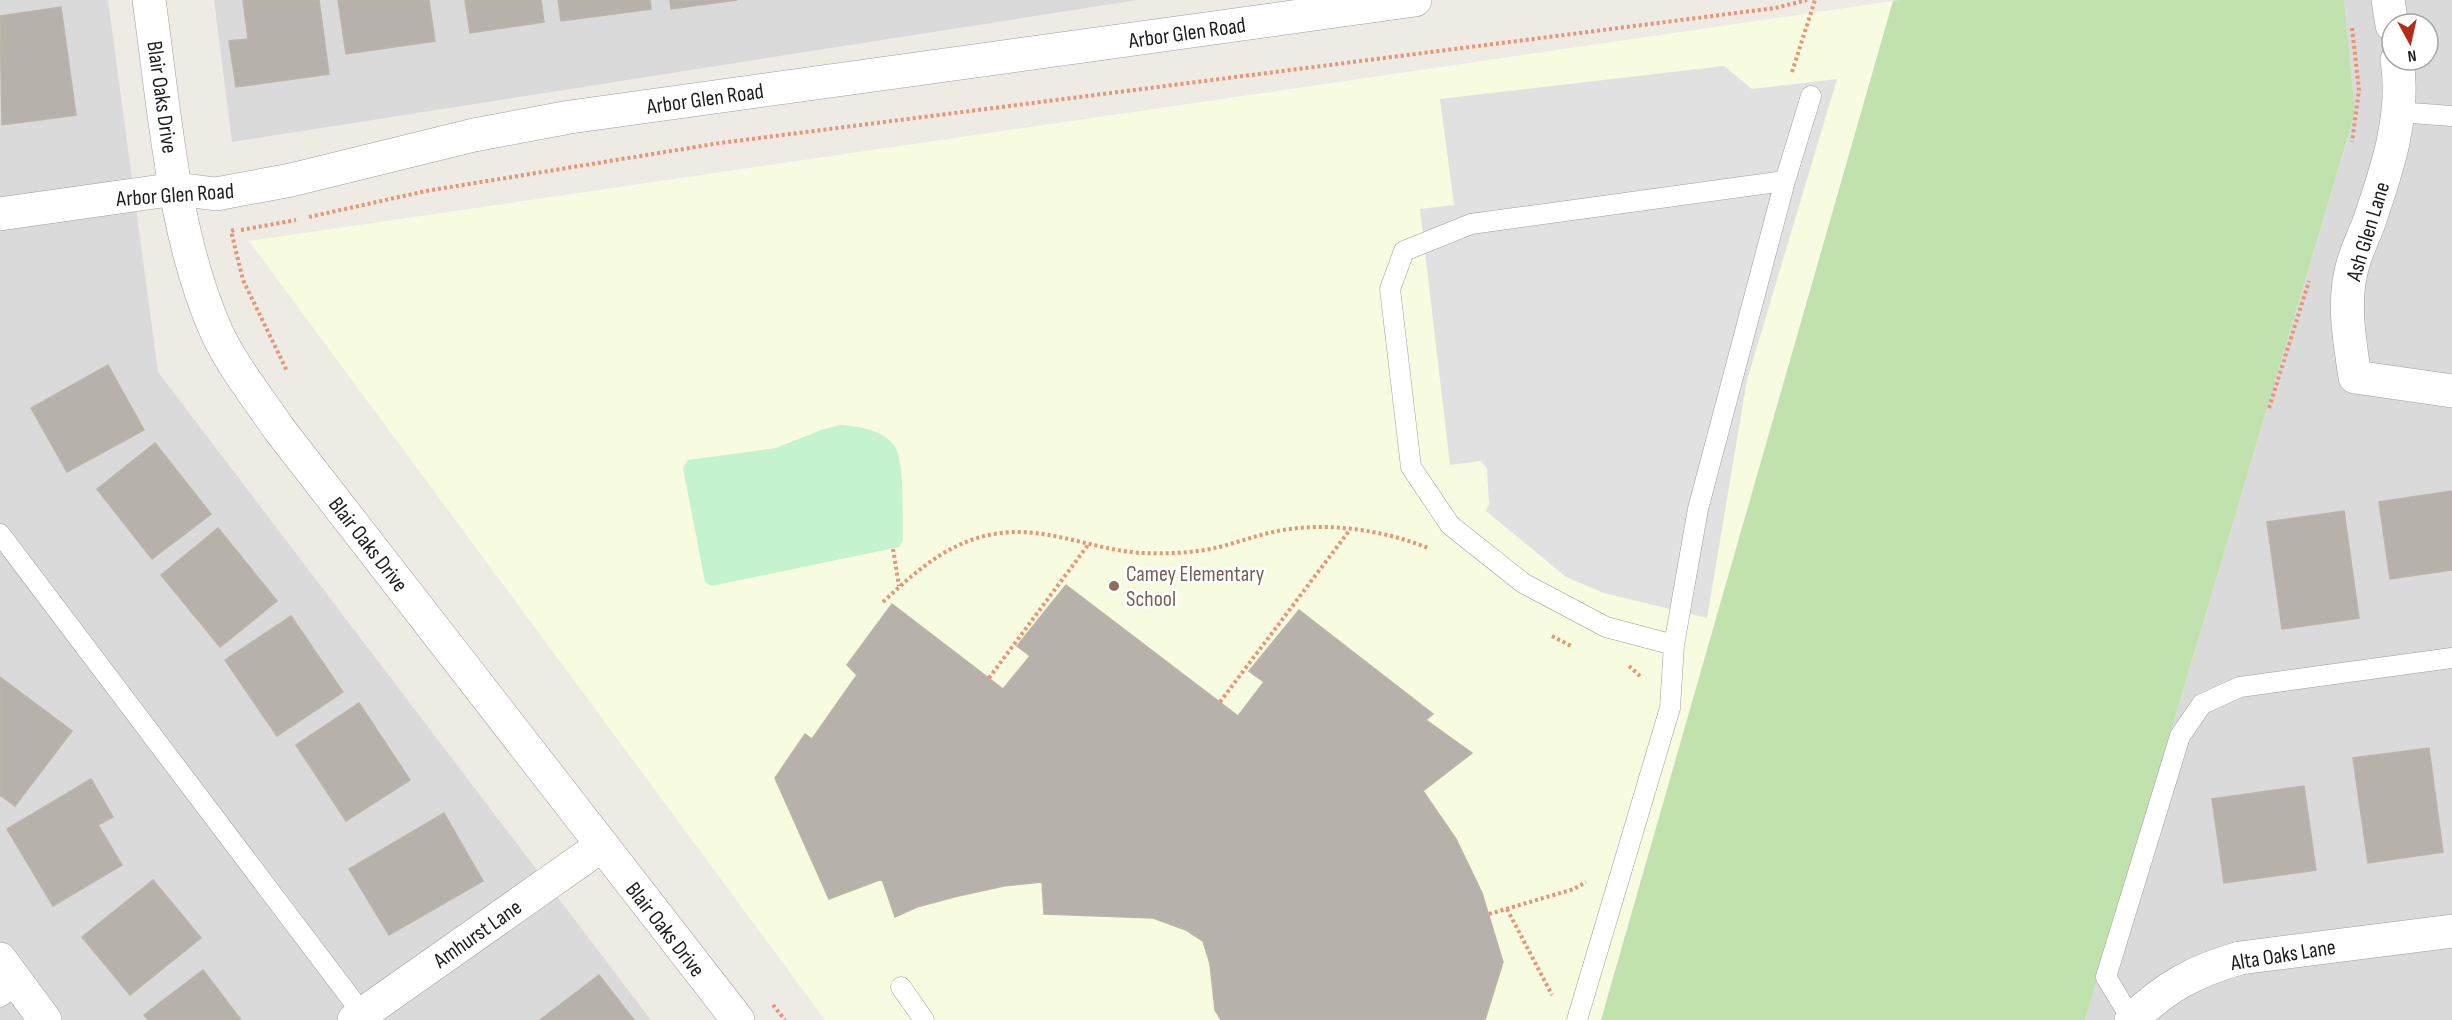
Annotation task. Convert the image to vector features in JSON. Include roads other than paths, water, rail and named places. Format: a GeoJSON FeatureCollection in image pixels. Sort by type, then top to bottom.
{"type":"FeatureCollection","features":[{"type":"Feature","properties":{"kind":"street","name":"Blair Oaks Drive"},"geometry":{"type":"LineString","coordinates":[[149,0],[176,189],[193,265],[218,334],[244,379],[279,429],[738,1020]]}},
{"type":"Feature","properties":{"kind":"street","name":"Arbor Glen Road"},"geometry":{"type":"LineString","coordinates":[[0,214],[176,189],[216,194],[291,180],[474,135],[570,117],[1415,0]]}},
{"type":"Feature","properties":{"kind":"street","name":"Ash Glen Lane"},"geometry":{"type":"LineString","coordinates":[[2397,72],[2398,112],[2381,188],[2350,272],[2348,310],[2355,377],[2452,391]]}},
{"type":"Feature","properties":{"kind":"street","name":"Amhurst Lane"},"geometry":{"type":"LineString","coordinates":[[358,1017],[601,846]]}},
{"type":"Feature","properties":{"kind":"street","name":"Alta Oaks Lane"},"geometry":{"type":"LineString","coordinates":[[2132,1020],[2153,999],[2180,980],[2210,967],[2240,958],[2452,931]]}},
{"type":"Feature","properties":{"kind":"street"},"geometry":{"type":"LineString","coordinates":[[6,980],[45,1020]]}},
{"type":"Feature","properties":{"kind":"lane"},"geometry":{"type":"LineString","coordinates":[[1577,1020],[1670,708],[1674,645],[1698,509],[1785,181],[1811,96]]}},
{"type":"Feature","properties":{"kind":"lane"},"geometry":{"type":"LineString","coordinates":[[2398,112],[2452,116]]}},
{"type":"Feature","properties":{"kind":"lane"},"geometry":{"type":"LineString","coordinates":[[1674,645],[1606,627],[1523,583],[1450,525],[1411,467],[1390,289],[1404,251],[1471,224],[1785,181]]}},
{"type":"Feature","properties":{"kind":"lane"},"geometry":{"type":"LineString","coordinates":[[0,534],[358,1017]]}},
{"type":"Feature","properties":{"kind":"lane"},"geometry":{"type":"LineString","coordinates":[[2132,1020],[2106,977],[2180,736],[2202,704],[2240,687],[2452,658]]}},
{"type":"Feature","properties":{"kind":"lane"},"geometry":{"type":"LineString","coordinates":[[901,987],[924,1020]]}},
{"type":"Feature","properties":{"kind":"place","name":"Camey Elementary School"},"geometry":{"type":"Point","coordinates":[1114,586]}}]}
